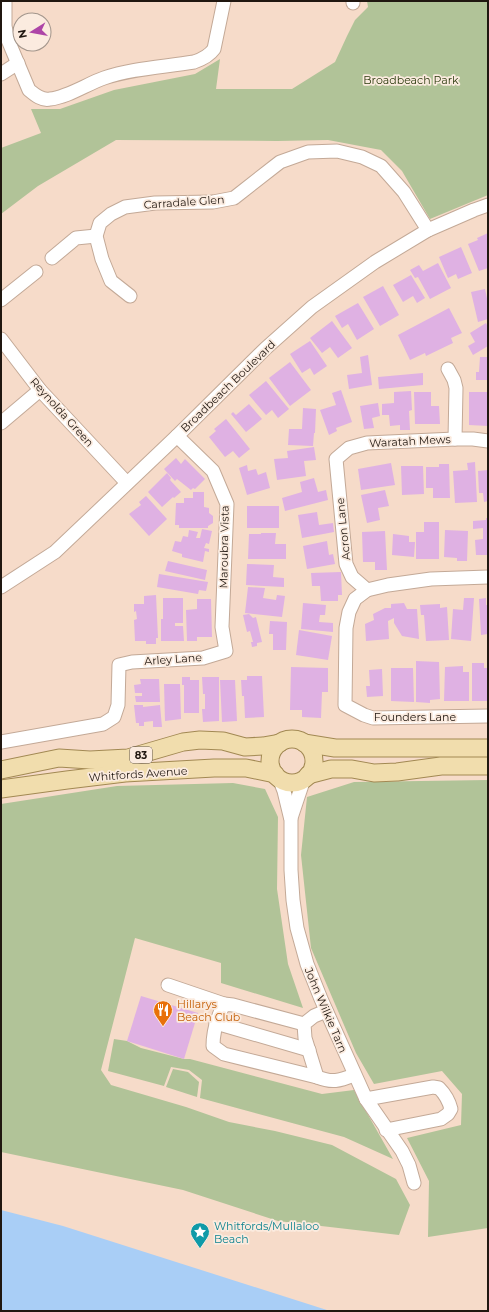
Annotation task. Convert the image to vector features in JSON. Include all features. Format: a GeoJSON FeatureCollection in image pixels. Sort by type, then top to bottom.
{"type":"FeatureCollection","features":[{"type":"Feature","properties":{"kind":"main road","name":"83"},"geometry":{"type":"LineString","coordinates":[[280,743],[292,739],[304,743],[335,748],[488,748]]}},
{"type":"Feature","properties":{"kind":"main road","name":"Whitfords Avenue"},"geometry":{"type":"LineString","coordinates":[[1,770],[59,758],[90,760],[128,758],[183,742],[223,741],[245,747],[280,743]]}},
{"type":"Feature","properties":{"kind":"main road"},"geometry":{"type":"LineString","coordinates":[[277,776],[271,768],[270,761],[271,754],[280,743]]}},
{"type":"Feature","properties":{"kind":"main road"},"geometry":{"type":"LineString","coordinates":[[304,743],[313,754],[314,762],[312,769],[306,777]]}},
{"type":"Feature","properties":{"kind":"main road","name":"83"},"geometry":{"type":"LineString","coordinates":[[277,776],[292,783],[331,769],[352,769],[374,773],[397,772],[441,766],[488,766]]}},
{"type":"Feature","properties":{"kind":"main road","name":"Whitfords Avenue"},"geometry":{"type":"LineString","coordinates":[[1,789],[125,773],[207,768],[246,768],[277,776]]}},
{"type":"Feature","properties":{"kind":"street"},"geometry":{"type":"LineString","coordinates":[[5,1],[5,26],[8,40],[29,90],[42,99],[49,100],[59,98],[118,74],[194,62],[204,59],[210,55],[214,49],[224,1]]}},
{"type":"Feature","properties":{"kind":"street"},"geometry":{"type":"LineString","coordinates":[[1,74],[18,63]]}},
{"type":"Feature","properties":{"kind":"street","name":"Carradale Glen"},"geometry":{"type":"LineString","coordinates":[[96,236],[100,223],[111,214],[125,207],[155,203],[213,202],[234,198],[280,162],[308,152],[338,150],[362,157],[381,166],[404,192],[428,230]]}},
{"type":"Feature","properties":{"kind":"street","name":"Broadbeach Boulevard"},"geometry":{"type":"LineString","coordinates":[[474,210],[488,201]]}},
{"type":"Feature","properties":{"kind":"street","name":"Broadbeach Boulevard"},"geometry":{"type":"LineString","coordinates":[[1,587],[55,552],[177,436],[266,348],[312,306],[374,262],[428,230],[474,210],[488,206]]}},
{"type":"Feature","properties":{"kind":"street"},"geometry":{"type":"LineString","coordinates":[[52,258],[76,238],[96,236],[102,259],[111,281],[130,296]]}},
{"type":"Feature","properties":{"kind":"street"},"geometry":{"type":"LineString","coordinates":[[1,300],[36,272]]}},
{"type":"Feature","properties":{"kind":"street","name":"Reynolda Green"},"geometry":{"type":"LineString","coordinates":[[1,339],[40,390],[127,483]]}},
{"type":"Feature","properties":{"kind":"street"},"geometry":{"type":"LineString","coordinates":[[448,369],[454,380],[456,388],[454,439]]}},
{"type":"Feature","properties":{"kind":"street"},"geometry":{"type":"LineString","coordinates":[[1,423],[40,390]]}},
{"type":"Feature","properties":{"kind":"street","name":"Maroubra Vista"},"geometry":{"type":"LineString","coordinates":[[177,436],[213,471],[227,504],[222,628],[226,651]]}},
{"type":"Feature","properties":{"kind":"street","name":"Waratah Mews"},"geometry":{"type":"LineString","coordinates":[[336,459],[349,448],[367,443],[454,439],[488,441]]}},
{"type":"Feature","properties":{"kind":"street","name":"Acron Lane"},"geometry":{"type":"LineString","coordinates":[[336,459],[346,564],[352,577],[367,590]]}},
{"type":"Feature","properties":{"kind":"street"},"geometry":{"type":"LineString","coordinates":[[367,590],[388,585],[431,579],[488,577]]}},
{"type":"Feature","properties":{"kind":"street","name":"Founders Lane"},"geometry":{"type":"LineString","coordinates":[[367,590],[355,599],[349,612],[346,628],[345,704],[372,718],[488,716]]}},
{"type":"Feature","properties":{"kind":"street","name":"Arley Lane"},"geometry":{"type":"LineString","coordinates":[[1,742],[103,724],[114,717],[118,705],[119,665],[132,662],[202,658],[226,651]]}},
{"type":"Feature","properties":{"kind":"street","name":"John Wilkie Tarn"},"geometry":{"type":"LineString","coordinates":[[277,776],[284,790],[291,820],[291,870],[293,900],[297,928],[306,964],[366,1100],[402,1151],[409,1165],[414,1183]]}},
{"type":"Feature","properties":{"kind":"street","name":"John Wilkie Tarn"},"geometry":{"type":"LineString","coordinates":[[291,820],[306,777]]}},
{"type":"Feature","properties":{"kind":"street"},"geometry":{"type":"LineString","coordinates":[[168,985],[224,1004],[233,1005],[304,1024]]}},
{"type":"Feature","properties":{"kind":"street"},"geometry":{"type":"LineString","coordinates":[[224,1004],[213,1033],[213,1046],[224,1054],[325,1080],[334,1081],[354,1074]]}},
{"type":"Feature","properties":{"kind":"street"},"geometry":{"type":"LineString","coordinates":[[304,1024],[314,1016],[326,1011]]}},
{"type":"Feature","properties":{"kind":"street"},"geometry":{"type":"LineString","coordinates":[[216,1024],[309,1050]]}},
{"type":"Feature","properties":{"kind":"street"},"geometry":{"type":"LineString","coordinates":[[304,1024],[305,1038],[317,1077]]}},
{"type":"Feature","properties":{"kind":"street"},"geometry":{"type":"LineString","coordinates":[[366,1100],[433,1088],[439,1088],[445,1094],[451,1110],[441,1119],[386,1130]]}},
{"type":"Feature","properties":{"kind":"green space","name":"Broadbeach Park"},"geometry":{"type":"Polygon","coordinates":[[[367,1],[488,1],[488,195],[430,219],[402,171],[381,150],[328,140],[116,140],[38,186],[1,214],[1,148],[41,133],[31,109],[60,109],[114,90],[195,74],[220,59],[216,89],[292,89],[335,62],[355,20],[368,7],[367,1]]]}},
{"type":"Feature","properties":{"kind":"green space"},"geometry":{"type":"Polygon","coordinates":[[[488,780],[488,1228],[428,1237],[429,1181],[407,1138],[461,1125],[462,1094],[442,1071],[374,1084],[356,1053],[311,948],[301,855],[307,797],[354,782],[488,780]]]}},
{"type":"Feature","properties":{"kind":"green space"},"geometry":{"type":"Polygon","coordinates":[[[233,783],[265,789],[278,817],[277,889],[288,964],[303,1008],[221,983],[221,963],[135,938],[101,1070],[111,1085],[186,1107],[229,1122],[275,1131],[332,1145],[396,1179],[410,1205],[399,1235],[278,1221],[183,1190],[1,1152],[1,804],[117,786],[233,783]]]}},
{"type":"Feature","properties":{"kind":"green space"},"geometry":{"type":"Polygon","coordinates":[[[114,1039],[127,1041],[141,1048],[184,1059],[190,1059],[322,1094],[354,1090],[393,1159],[344,1137],[200,1098],[202,1080],[189,1070],[171,1067],[164,1086],[108,1071],[114,1039]]]}},
{"type":"Feature","properties":{"kind":"green space"},"geometry":{"type":"Polygon","coordinates":[[[173,1069],[188,1072],[199,1082],[197,1097],[166,1087],[173,1069]]]}},
{"type":"Feature","properties":{"kind":"water"},"geometry":{"type":"Polygon","coordinates":[[[1,1210],[63,1226],[330,1311],[1,1311],[1,1210]]]}},
{"type":"Feature","properties":{"kind":"building"},"geometry":{"type":"Polygon","coordinates":[[[488,233],[488,268],[479,271],[468,244],[478,240],[477,238],[488,233]]]}},
{"type":"Feature","properties":{"kind":"building"},"geometry":{"type":"Polygon","coordinates":[[[461,247],[472,273],[458,279],[456,274],[448,278],[439,257],[461,247]]]}},
{"type":"Feature","properties":{"kind":"building"},"geometry":{"type":"Polygon","coordinates":[[[438,263],[451,288],[430,299],[418,277],[415,278],[410,270],[419,265],[423,271],[438,263]]]}},
{"type":"Feature","properties":{"kind":"building"},"geometry":{"type":"Polygon","coordinates":[[[411,275],[425,298],[417,303],[413,296],[403,302],[393,285],[411,275]]]}},
{"type":"Feature","properties":{"kind":"building"},"geometry":{"type":"Polygon","coordinates":[[[383,286],[399,315],[380,326],[363,297],[383,286]]]}},
{"type":"Feature","properties":{"kind":"building"},"geometry":{"type":"Polygon","coordinates":[[[485,289],[488,303],[488,319],[478,322],[471,292],[485,289]]]}},
{"type":"Feature","properties":{"kind":"building"},"geometry":{"type":"Polygon","coordinates":[[[358,303],[374,329],[357,340],[348,324],[342,328],[335,316],[358,303]]]}},
{"type":"Feature","properties":{"kind":"building"},"geometry":{"type":"Polygon","coordinates":[[[449,308],[462,333],[451,338],[453,343],[426,356],[425,353],[410,360],[398,335],[449,308]]]}},
{"type":"Feature","properties":{"kind":"building"},"geometry":{"type":"Polygon","coordinates":[[[332,321],[352,348],[338,358],[330,347],[322,353],[310,338],[332,321]]]}},
{"type":"Feature","properties":{"kind":"building"},"geometry":{"type":"Polygon","coordinates":[[[486,323],[488,327],[488,346],[473,355],[468,346],[475,342],[470,333],[486,323]]]}},
{"type":"Feature","properties":{"kind":"building"},"geometry":{"type":"Polygon","coordinates":[[[310,341],[327,366],[314,375],[310,368],[302,373],[290,354],[310,341]]]}},
{"type":"Feature","properties":{"kind":"building"},"geometry":{"type":"Polygon","coordinates":[[[368,355],[372,385],[349,389],[347,375],[362,373],[360,357],[368,355]]]}},
{"type":"Feature","properties":{"kind":"building"},"geometry":{"type":"Polygon","coordinates":[[[480,357],[488,357],[488,380],[476,380],[476,372],[479,372],[480,357]]]}},
{"type":"Feature","properties":{"kind":"building"},"geometry":{"type":"Polygon","coordinates":[[[290,362],[311,390],[290,406],[269,378],[290,362]]]}},
{"type":"Feature","properties":{"kind":"building"},"geometry":{"type":"Polygon","coordinates":[[[423,373],[423,385],[379,389],[378,377],[423,373]]]}},
{"type":"Feature","properties":{"kind":"building"},"geometry":{"type":"Polygon","coordinates":[[[266,381],[289,409],[278,418],[272,410],[266,415],[249,395],[266,381]]]}},
{"type":"Feature","properties":{"kind":"building"},"geometry":{"type":"Polygon","coordinates":[[[341,390],[352,422],[336,428],[337,431],[329,435],[320,410],[336,405],[332,393],[341,390]]]}},
{"type":"Feature","properties":{"kind":"building"},"geometry":{"type":"Polygon","coordinates":[[[411,391],[412,410],[409,411],[410,430],[400,430],[400,425],[390,426],[389,415],[382,415],[382,404],[394,403],[394,392],[411,391]]]}},
{"type":"Feature","properties":{"kind":"building"},"geometry":{"type":"Polygon","coordinates":[[[414,392],[431,392],[431,406],[439,406],[440,424],[415,424],[414,392]]]}},
{"type":"Feature","properties":{"kind":"building"},"geometry":{"type":"Polygon","coordinates":[[[469,392],[488,392],[488,426],[469,425],[469,392]]]}},
{"type":"Feature","properties":{"kind":"building"},"geometry":{"type":"Polygon","coordinates":[[[378,403],[380,416],[372,418],[374,428],[364,429],[360,406],[378,403]]]}},
{"type":"Feature","properties":{"kind":"building"},"geometry":{"type":"Polygon","coordinates":[[[249,404],[262,419],[246,432],[231,414],[233,412],[236,415],[249,404]]]}},
{"type":"Feature","properties":{"kind":"building"},"geometry":{"type":"Polygon","coordinates":[[[303,408],[316,409],[313,446],[288,445],[289,429],[302,429],[303,408]]]}},
{"type":"Feature","properties":{"kind":"building"},"geometry":{"type":"Polygon","coordinates":[[[226,419],[250,449],[239,458],[233,451],[225,457],[209,437],[216,431],[214,429],[226,419]]]}},
{"type":"Feature","properties":{"kind":"building"},"geometry":{"type":"Polygon","coordinates":[[[314,447],[316,460],[304,461],[306,476],[277,480],[274,459],[288,458],[287,451],[314,447]]]}},
{"type":"Feature","properties":{"kind":"building"},"geometry":{"type":"Polygon","coordinates":[[[176,458],[181,464],[185,459],[205,479],[195,489],[193,488],[191,490],[177,479],[175,481],[164,469],[176,458]]]}},
{"type":"Feature","properties":{"kind":"building"},"geometry":{"type":"Polygon","coordinates":[[[475,462],[477,502],[455,503],[453,471],[468,470],[467,463],[475,462]]]}},
{"type":"Feature","properties":{"kind":"building"},"geometry":{"type":"Polygon","coordinates":[[[391,463],[395,485],[361,490],[358,469],[391,463]]]}},
{"type":"Feature","properties":{"kind":"building"},"geometry":{"type":"Polygon","coordinates":[[[439,464],[449,464],[450,498],[433,498],[433,488],[426,488],[426,467],[439,467],[439,464]]]}},
{"type":"Feature","properties":{"kind":"building"},"geometry":{"type":"Polygon","coordinates":[[[247,465],[248,471],[256,469],[258,475],[266,472],[270,488],[247,495],[239,468],[247,465]]]}},
{"type":"Feature","properties":{"kind":"building"},"geometry":{"type":"Polygon","coordinates":[[[401,466],[423,466],[424,494],[402,495],[401,466]]]}},
{"type":"Feature","properties":{"kind":"building"},"geometry":{"type":"Polygon","coordinates":[[[488,470],[488,501],[484,502],[483,493],[479,493],[478,471],[488,470]]]}},
{"type":"Feature","properties":{"kind":"building"},"geometry":{"type":"Polygon","coordinates":[[[167,473],[171,478],[170,480],[181,492],[162,507],[148,492],[167,473]]]}},
{"type":"Feature","properties":{"kind":"building"},"geometry":{"type":"Polygon","coordinates":[[[314,478],[318,492],[326,490],[328,500],[285,511],[282,498],[302,492],[300,482],[314,478]]]}},
{"type":"Feature","properties":{"kind":"building"},"geometry":{"type":"Polygon","coordinates":[[[385,490],[389,506],[378,508],[380,520],[367,523],[361,495],[385,490]]]}},
{"type":"Feature","properties":{"kind":"building"},"geometry":{"type":"Polygon","coordinates":[[[193,492],[204,492],[204,507],[209,508],[209,513],[213,516],[213,523],[208,526],[208,528],[179,528],[179,525],[175,525],[176,503],[184,503],[184,498],[193,498],[193,492]]]}},
{"type":"Feature","properties":{"kind":"building"},"geometry":{"type":"Polygon","coordinates":[[[146,496],[167,519],[149,536],[129,514],[141,505],[139,502],[146,496]]]}},
{"type":"Feature","properties":{"kind":"building"},"geometry":{"type":"Polygon","coordinates":[[[247,506],[279,506],[279,528],[247,528],[247,506]]]}},
{"type":"Feature","properties":{"kind":"building"},"geometry":{"type":"Polygon","coordinates":[[[317,512],[319,525],[333,523],[334,532],[302,538],[298,515],[317,512]]]}},
{"type":"Feature","properties":{"kind":"building"},"geometry":{"type":"Polygon","coordinates":[[[486,518],[488,518],[488,555],[476,555],[475,540],[483,539],[483,528],[473,529],[473,521],[486,520],[486,518]]]}},
{"type":"Feature","properties":{"kind":"building"},"geometry":{"type":"Polygon","coordinates":[[[424,522],[439,522],[439,559],[416,559],[416,532],[424,532],[424,522]]]}},
{"type":"Feature","properties":{"kind":"building"},"geometry":{"type":"Polygon","coordinates":[[[202,529],[212,531],[209,544],[206,543],[204,548],[209,549],[209,552],[205,551],[203,562],[182,557],[182,554],[172,551],[175,541],[181,542],[183,536],[188,537],[189,530],[198,532],[196,538],[200,538],[202,529]]]}},
{"type":"Feature","properties":{"kind":"building"},"geometry":{"type":"Polygon","coordinates":[[[445,530],[468,531],[467,561],[457,561],[457,558],[444,557],[445,530]]]}},
{"type":"Feature","properties":{"kind":"building"},"geometry":{"type":"Polygon","coordinates":[[[385,531],[387,570],[375,570],[375,562],[363,562],[362,532],[385,531]]]}},
{"type":"Feature","properties":{"kind":"building"},"geometry":{"type":"Polygon","coordinates":[[[276,533],[275,544],[286,544],[286,559],[248,559],[249,534],[276,533]]]}},
{"type":"Feature","properties":{"kind":"building"},"geometry":{"type":"Polygon","coordinates":[[[393,534],[409,536],[409,542],[415,542],[414,557],[392,555],[393,534]]]}},
{"type":"Feature","properties":{"kind":"building"},"geometry":{"type":"Polygon","coordinates":[[[327,541],[329,555],[333,554],[335,564],[307,569],[303,546],[327,541]]]}},
{"type":"Feature","properties":{"kind":"building"},"geometry":{"type":"Polygon","coordinates":[[[168,561],[207,570],[205,580],[165,571],[168,561]]]}},
{"type":"Feature","properties":{"kind":"building"},"geometry":{"type":"Polygon","coordinates":[[[247,564],[274,565],[273,577],[284,578],[284,587],[246,585],[247,564]]]}},
{"type":"Feature","properties":{"kind":"building"},"geometry":{"type":"Polygon","coordinates":[[[341,572],[342,595],[338,595],[338,601],[321,601],[320,586],[312,586],[311,573],[341,572]]]}},
{"type":"Feature","properties":{"kind":"building"},"geometry":{"type":"Polygon","coordinates":[[[159,574],[208,582],[206,591],[199,590],[198,594],[157,587],[159,574]]]}},
{"type":"Feature","properties":{"kind":"building"},"geometry":{"type":"Polygon","coordinates":[[[248,587],[265,588],[263,598],[276,600],[277,595],[285,596],[282,617],[245,613],[248,587]]]}},
{"type":"Feature","properties":{"kind":"building"},"geometry":{"type":"Polygon","coordinates":[[[156,595],[158,638],[156,638],[156,644],[146,644],[146,641],[135,641],[134,620],[137,619],[136,611],[134,612],[134,604],[144,604],[144,596],[156,595]]]}},
{"type":"Feature","properties":{"kind":"building"},"geometry":{"type":"Polygon","coordinates":[[[163,598],[183,598],[183,623],[175,623],[175,626],[183,626],[184,641],[161,641],[163,598]]]}},
{"type":"Feature","properties":{"kind":"building"},"geometry":{"type":"Polygon","coordinates":[[[464,598],[474,598],[471,641],[451,639],[453,609],[463,610],[464,598]]]}},
{"type":"Feature","properties":{"kind":"building"},"geometry":{"type":"Polygon","coordinates":[[[486,598],[486,605],[488,605],[488,634],[481,635],[479,599],[486,598]]]}},
{"type":"Feature","properties":{"kind":"building"},"geometry":{"type":"Polygon","coordinates":[[[197,599],[211,599],[212,637],[197,637],[197,641],[187,641],[186,610],[197,609],[197,599]]]}},
{"type":"Feature","properties":{"kind":"building"},"geometry":{"type":"Polygon","coordinates":[[[303,603],[326,605],[325,615],[320,615],[319,622],[333,623],[333,632],[301,629],[303,603]]]}},
{"type":"Feature","properties":{"kind":"building"},"geometry":{"type":"Polygon","coordinates":[[[404,603],[407,609],[417,609],[419,639],[402,636],[394,623],[394,618],[388,621],[389,639],[366,641],[365,624],[374,620],[373,614],[385,608],[391,608],[391,604],[404,603]]]}},
{"type":"Feature","properties":{"kind":"building"},"geometry":{"type":"Polygon","coordinates":[[[440,604],[440,608],[447,607],[449,640],[426,641],[424,615],[421,615],[420,605],[440,604]]]}},
{"type":"Feature","properties":{"kind":"building"},"geometry":{"type":"Polygon","coordinates":[[[249,614],[253,618],[256,617],[262,642],[257,643],[257,646],[252,647],[251,642],[253,642],[250,631],[247,632],[243,615],[249,614]]]}},
{"type":"Feature","properties":{"kind":"building"},"geometry":{"type":"Polygon","coordinates":[[[270,621],[287,622],[286,650],[273,650],[273,634],[269,634],[270,621]]]}},
{"type":"Feature","properties":{"kind":"building"},"geometry":{"type":"Polygon","coordinates":[[[299,630],[332,636],[328,660],[296,655],[299,630]]]}},
{"type":"Feature","properties":{"kind":"building"},"geometry":{"type":"Polygon","coordinates":[[[416,661],[439,662],[440,699],[430,700],[430,703],[416,702],[416,661]]]}},
{"type":"Feature","properties":{"kind":"building"},"geometry":{"type":"Polygon","coordinates":[[[472,663],[484,663],[484,668],[488,668],[488,701],[472,701],[472,663]]]}},
{"type":"Feature","properties":{"kind":"building"},"geometry":{"type":"Polygon","coordinates":[[[463,666],[463,672],[469,672],[469,701],[444,701],[445,667],[463,666]]]}},
{"type":"Feature","properties":{"kind":"building"},"geometry":{"type":"Polygon","coordinates":[[[291,667],[328,668],[328,692],[322,692],[321,718],[302,717],[302,710],[290,710],[291,667]]]}},
{"type":"Feature","properties":{"kind":"building"},"geometry":{"type":"Polygon","coordinates":[[[391,668],[413,668],[414,702],[391,701],[391,668]]]}},
{"type":"Feature","properties":{"kind":"building"},"geometry":{"type":"Polygon","coordinates":[[[382,669],[383,696],[367,697],[366,686],[370,686],[369,670],[382,669]]]}},
{"type":"Feature","properties":{"kind":"building"},"geometry":{"type":"Polygon","coordinates":[[[247,676],[262,676],[264,717],[245,718],[244,696],[242,696],[241,680],[247,680],[247,676]]]}},
{"type":"Feature","properties":{"kind":"building"},"geometry":{"type":"Polygon","coordinates":[[[182,677],[190,677],[190,680],[199,680],[199,713],[184,713],[184,685],[182,685],[182,677]]]}},
{"type":"Feature","properties":{"kind":"building"},"geometry":{"type":"Polygon","coordinates":[[[202,677],[219,677],[219,721],[203,722],[202,709],[205,709],[205,694],[203,694],[202,677]]]}},
{"type":"Feature","properties":{"kind":"building"},"geometry":{"type":"Polygon","coordinates":[[[140,679],[159,679],[160,702],[136,702],[135,696],[142,696],[142,693],[135,693],[134,685],[141,684],[140,679]]]}},
{"type":"Feature","properties":{"kind":"building"},"geometry":{"type":"Polygon","coordinates":[[[220,680],[235,680],[237,721],[222,722],[220,680]]]}},
{"type":"Feature","properties":{"kind":"building"},"geometry":{"type":"Polygon","coordinates":[[[164,684],[180,684],[181,719],[165,721],[164,684]]]}},
{"type":"Feature","properties":{"kind":"building"},"geometry":{"type":"Polygon","coordinates":[[[134,705],[143,705],[143,707],[160,705],[162,727],[153,727],[153,721],[144,722],[144,726],[139,726],[139,723],[136,723],[134,705]]]}},
{"type":"Feature","properties":{"kind":"building","name":"Hillarys Beach Club"},"geometry":{"type":"Polygon","coordinates":[[[141,996],[198,1013],[184,1059],[127,1041],[141,996]]]}},
{"type":"Feature","properties":{"kind":"place","name":"Hillarys Beach Club"},"geometry":{"type":"Point","coordinates":[163,1027]}},
{"type":"Feature","properties":{"kind":"place","name":"Whitfords/Mullaloo Beach"},"geometry":{"type":"Point","coordinates":[200,1249]}}]}
